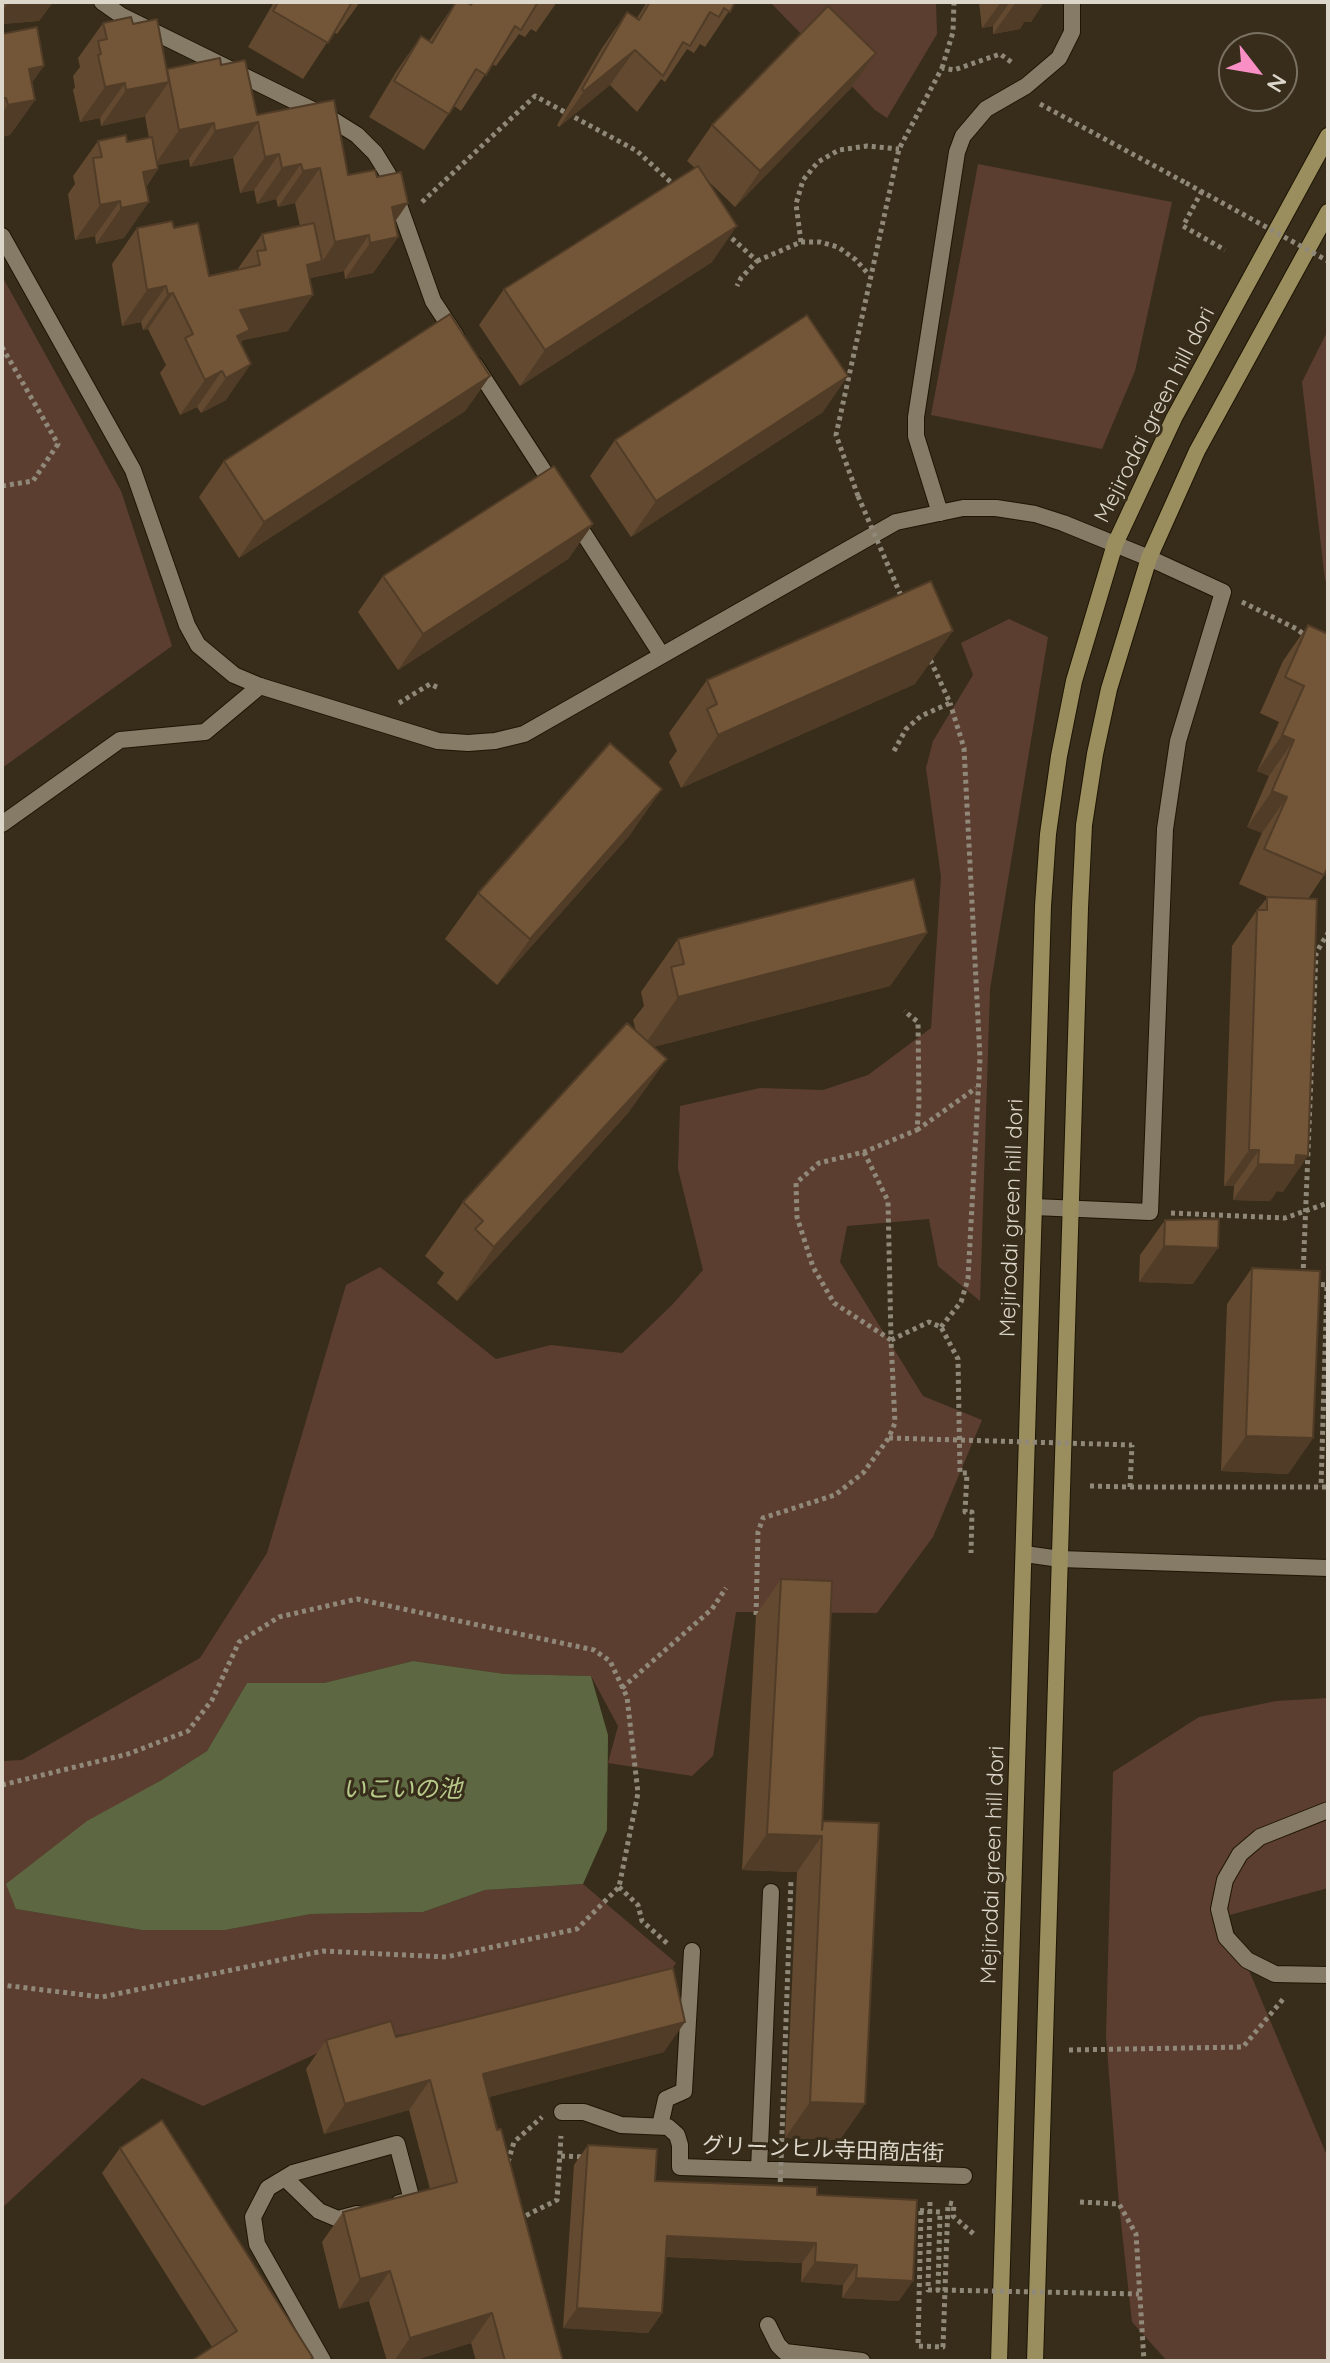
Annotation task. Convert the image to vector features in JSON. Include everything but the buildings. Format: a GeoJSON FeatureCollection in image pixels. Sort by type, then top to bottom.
{"type":"FeatureCollection","features":[{"type":"Feature","properties":{"kind":"street"},"geometry":{"type":"LineString","coordinates":[[102,2],[122,16],[333,120],[357,135],[375,153],[388,174],[433,301],[661,654]]}},
{"type":"Feature","properties":{"kind":"street"},"geometry":{"type":"LineString","coordinates":[[940,513],[916,436],[916,417],[957,152],[963,136],[986,109],[1026,86],[1059,58],[1072,32],[1072,2]]}},
{"type":"Feature","properties":{"kind":"street","name":"Mejirodai green hill dori"},"geometry":{"type":"LineString","coordinates":[[999,2361],[1043,922],[1048,834],[1059,756],[1074,681],[1115,544],[1174,418],[1328,136]]}},
{"type":"Feature","properties":{"kind":"street"},"geometry":{"type":"LineString","coordinates":[[1035,2361],[1084,825],[1109,689],[1149,558],[1197,451],[1328,212]]}},
{"type":"Feature","properties":{"kind":"street"},"geometry":{"type":"LineString","coordinates":[[2,236],[133,470],[187,625],[198,645],[234,675],[260,686],[438,741],[495,741],[524,734],[896,522],[963,508],[996,508],[1035,514],[1149,558],[1223,592],[1178,741],[1165,829],[1150,1212],[1034,1207]]}},
{"type":"Feature","properties":{"kind":"street"},"geometry":{"type":"LineString","coordinates":[[2,824],[120,740],[205,732],[260,686]]}},
{"type":"Feature","properties":{"kind":"street"},"geometry":{"type":"LineString","coordinates":[[1025,1554],[1060,1559],[1328,1568]]}},
{"type":"Feature","properties":{"kind":"street"},"geometry":{"type":"LineString","coordinates":[[1328,1810],[1260,1837],[1240,1854],[1225,1880],[1219,1909],[1226,1937],[1247,1960],[1275,1974],[1328,1975]]}},
{"type":"Feature","properties":{"kind":"street"},"geometry":{"type":"LineString","coordinates":[[759,2169],[771,1892]]}},
{"type":"Feature","properties":{"kind":"street"},"geometry":{"type":"LineString","coordinates":[[562,2112],[584,2112],[621,2125],[660,2126],[666,2099],[684,2091],[692,1951]]}},
{"type":"Feature","properties":{"kind":"street","name":"グリーンヒル寺田商店街"},"geometry":{"type":"LineString","coordinates":[[660,2126],[668,2127],[677,2135],[680,2167],[964,2176]]}},
{"type":"Feature","properties":{"kind":"street"},"geometry":{"type":"LineString","coordinates":[[285,2178],[319,2211],[338,2219],[412,2200],[397,2144],[293,2173],[268,2188],[253,2217],[257,2244],[323,2361]]}},
{"type":"Feature","properties":{"kind":"street"},"geometry":{"type":"LineString","coordinates":[[768,2325],[785,2352],[862,2361]]}},
{"type":"Feature","properties":{"kind":"path"},"geometry":{"type":"LineString","coordinates":[[908,613],[858,496],[836,435],[899,149],[942,68],[953,32],[954,2]]}},
{"type":"Feature","properties":{"kind":"path"},"geometry":{"type":"LineString","coordinates":[[942,68],[954,70],[1000,54],[1019,68]]}},
{"type":"Feature","properties":{"kind":"path"},"geometry":{"type":"LineString","coordinates":[[404,219],[535,96],[637,151],[681,191]]}},
{"type":"Feature","properties":{"kind":"path"},"geometry":{"type":"LineString","coordinates":[[1032,100],[1328,261]]}},
{"type":"Feature","properties":{"kind":"path"},"geometry":{"type":"LineString","coordinates":[[801,242],[796,204],[803,180],[818,162],[839,150],[867,146],[899,149]]}},
{"type":"Feature","properties":{"kind":"path"},"geometry":{"type":"LineString","coordinates":[[1202,191],[1183,226],[1225,250]]}},
{"type":"Feature","properties":{"kind":"path"},"geometry":{"type":"LineString","coordinates":[[724,231],[757,261]]}},
{"type":"Feature","properties":{"kind":"path"},"geometry":{"type":"LineString","coordinates":[[737,286],[757,261],[801,242],[820,242],[838,247],[856,260],[870,276]]}},
{"type":"Feature","properties":{"kind":"path"},"geometry":{"type":"LineString","coordinates":[[2,347],[58,444],[33,481],[2,486]]}},
{"type":"Feature","properties":{"kind":"path"},"geometry":{"type":"LineString","coordinates":[[1223,592],[1297,629],[1318,646]]}},
{"type":"Feature","properties":{"kind":"path"},"geometry":{"type":"LineString","coordinates":[[926,651],[950,703],[964,748],[980,1058],[968,1279],[961,1302],[941,1327]]}},
{"type":"Feature","properties":{"kind":"path"},"geometry":{"type":"LineString","coordinates":[[397,704],[430,684],[439,688]]}},
{"type":"Feature","properties":{"kind":"path"},"geometry":{"type":"LineString","coordinates":[[894,751],[906,729],[921,716],[950,703]]}},
{"type":"Feature","properties":{"kind":"path"},"geometry":{"type":"LineString","coordinates":[[1090,1486],[1325,1487],[1327,1285],[1303,1284],[1316,953],[1328,933]]}},
{"type":"Feature","properties":{"kind":"path"},"geometry":{"type":"LineString","coordinates":[[904,1011],[918,1022],[917,1130]]}},
{"type":"Feature","properties":{"kind":"path"},"geometry":{"type":"LineString","coordinates":[[891,1340],[834,1303],[813,1267],[797,1217],[796,1183],[819,1163],[864,1152],[917,1130],[977,1087]]}},
{"type":"Feature","properties":{"kind":"path"},"geometry":{"type":"LineString","coordinates":[[756,1615],[758,1532],[763,1518],[835,1495],[863,1473],[889,1438],[895,1423],[888,1201],[864,1152]]}},
{"type":"Feature","properties":{"kind":"path"},"geometry":{"type":"LineString","coordinates":[[1150,1212],[1285,1218],[1328,1203]]}},
{"type":"Feature","properties":{"kind":"path"},"geometry":{"type":"LineString","coordinates":[[891,1340],[929,1322],[941,1327],[958,1359],[960,1473],[967,1473],[965,1512],[972,1512],[971,1553]]}},
{"type":"Feature","properties":{"kind":"path"},"geometry":{"type":"LineString","coordinates":[[889,1438],[1132,1445],[1130,1487]]}},
{"type":"Feature","properties":{"kind":"path"},"geometry":{"type":"LineString","coordinates":[[622,1688],[712,1609],[726,1588]]}},
{"type":"Feature","properties":{"kind":"path"},"geometry":{"type":"LineString","coordinates":[[2,1785],[128,1754],[188,1731],[212,1700],[239,1642],[279,1617],[357,1599],[594,1650],[610,1661],[627,1697],[638,1793],[619,1887],[577,1929],[446,1957],[323,1951],[102,1997],[2,1985]]}},
{"type":"Feature","properties":{"kind":"path"},"geometry":{"type":"LineString","coordinates":[[780,2203],[791,1880]]}},
{"type":"Feature","properties":{"kind":"path"},"geometry":{"type":"LineString","coordinates":[[619,1887],[638,1905],[642,1921],[671,1947],[692,1951]]}},
{"type":"Feature","properties":{"kind":"path"},"geometry":{"type":"LineString","coordinates":[[1068,2050],[1243,2047],[1304,1975]]}},
{"type":"Feature","properties":{"kind":"path"},"geometry":{"type":"LineString","coordinates":[[508,2169],[514,2142],[524,2131],[548,2114],[562,2112],[557,2200],[519,2219]]}},
{"type":"Feature","properties":{"kind":"path"},"geometry":{"type":"LineString","coordinates":[[561,2156],[591,2157]]}},
{"type":"Feature","properties":{"kind":"path"},"geometry":{"type":"LineString","coordinates":[[930,2202],[928,2290],[1139,2294]]}},
{"type":"Feature","properties":{"kind":"path"},"geometry":{"type":"LineString","coordinates":[[1080,2202],[1119,2204],[1136,2234],[1144,2361]]}},
{"type":"Feature","properties":{"kind":"path"},"geometry":{"type":"LineString","coordinates":[[921,2211],[918,2346],[943,2347],[951,2203],[953,2216],[976,2236]]}},
{"type":"Feature","properties":{"kind":"path"},"geometry":{"type":"LineString","coordinates":[[516,2205],[523,2233]]}},
{"type":"Feature","properties":{"kind":"path"},"geometry":{"type":"LineString","coordinates":[[905,2210],[940,2212],[938,2290]]}},
{"type":"Feature","properties":{"kind":"shaded area"},"geometry":{"type":"Polygon","coordinates":[[[770,2],[936,2],[937,34],[887,118],[875,110],[770,2]]]}},
{"type":"Feature","properties":{"kind":"shaded area"},"geometry":{"type":"Polygon","coordinates":[[[978,164],[1172,202],[1135,371],[1102,449],[931,415],[978,164]]]}},
{"type":"Feature","properties":{"kind":"shaded area"},"geometry":{"type":"Polygon","coordinates":[[[2,276],[121,491],[172,646],[2,768],[2,276]]]}},
{"type":"Feature","properties":{"kind":"shaded area"},"geometry":{"type":"Polygon","coordinates":[[[1328,330],[1328,583],[1325,580],[1302,382],[1328,330]]]}},
{"type":"Feature","properties":{"kind":"shaded area"},"geometry":{"type":"Polygon","coordinates":[[[1009,619],[1048,637],[990,989],[980,1301],[938,1266],[929,1219],[847,1226],[840,1262],[923,1396],[982,1420],[933,1537],[877,1613],[736,1612],[713,1756],[692,1776],[608,1763],[618,1726],[591,1676],[505,1674],[413,1661],[324,1683],[247,1683],[207,1751],[160,1781],[16,1909],[142,1930],[225,1930],[311,1914],[423,1912],[485,1890],[583,1884],[676,1963],[652,1998],[390,2036],[374,2027],[203,2106],[142,2078],[2,2208],[2,1761],[22,1760],[200,1658],[267,1553],[346,1285],[380,1267],[496,1359],[551,1345],[622,1353],[703,1270],[678,1169],[680,1106],[760,1088],[823,1090],[868,1075],[931,1028],[941,877],[926,768],[933,741],[973,675],[961,643],[1009,619]]]}},
{"type":"Feature","properties":{"kind":"shaded area"},"geometry":{"type":"Polygon","coordinates":[[[1328,1698],[1328,1888],[1226,1916],[1328,2158],[1328,2361],[1167,2361],[1132,2322],[1119,2204],[1106,2036],[1113,1772],[1199,1717],[1276,1701],[1328,1698]]]}},
{"type":"Feature","properties":{"kind":"water","name":"いこいの池"},"geometry":{"type":"Polygon","coordinates":[[[413,1661],[505,1674],[591,1676],[608,1735],[607,1830],[583,1884],[485,1890],[423,1912],[311,1914],[225,1930],[142,1930],[16,1909],[6,1884],[87,1821],[207,1751],[247,1683],[324,1683],[413,1661]]]}}]}
